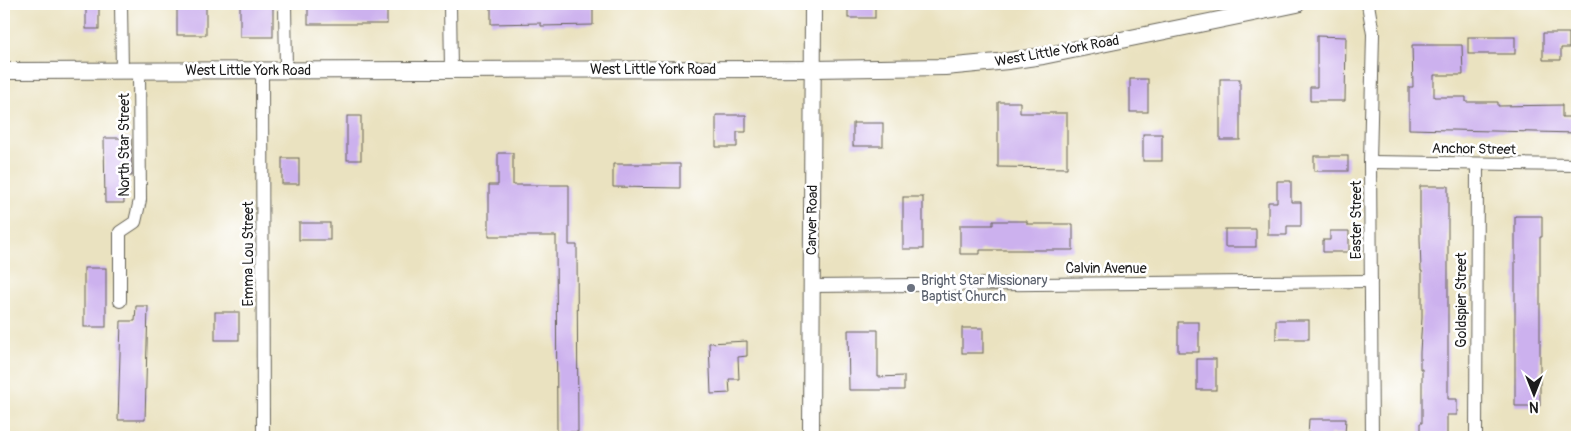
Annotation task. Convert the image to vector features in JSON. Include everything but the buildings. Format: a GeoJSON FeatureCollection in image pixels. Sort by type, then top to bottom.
{"type":"FeatureCollection","features":[{"type":"Feature","properties":{"kind":"street"},"geometry":{"type":"LineString","coordinates":[[121,4],[130,71]]}},
{"type":"Feature","properties":{"kind":"street"},"geometry":{"type":"LineString","coordinates":[[285,4],[286,70]]}},
{"type":"Feature","properties":{"kind":"street"},"geometry":{"type":"LineString","coordinates":[[450,4],[451,70]]}},
{"type":"Feature","properties":{"kind":"street","name":"Carver Road"},"geometry":{"type":"LineString","coordinates":[[812,437],[813,4]]}},
{"type":"Feature","properties":{"kind":"street","name":"West Little York Road"},"geometry":{"type":"LineString","coordinates":[[4,71],[945,67],[1043,56],[1297,4]]}},
{"type":"Feature","properties":{"kind":"street","name":"Easter Street"},"geometry":{"type":"LineString","coordinates":[[1368,4],[1373,34],[1370,162],[1372,437]]}},
{"type":"Feature","properties":{"kind":"street","name":"Emma Lou Street"},"geometry":{"type":"LineString","coordinates":[[262,70],[263,437]]}},
{"type":"Feature","properties":{"kind":"street","name":"North Star Street"},"geometry":{"type":"LineString","coordinates":[[120,302],[120,232],[135,222],[140,200],[130,71]]}},
{"type":"Feature","properties":{"kind":"street","name":"Anchor Street"},"geometry":{"type":"LineString","coordinates":[[1370,162],[1577,166]]}},
{"type":"Feature","properties":{"kind":"street","name":"Goldspier Street"},"geometry":{"type":"LineString","coordinates":[[1476,437],[1477,164]]}},
{"type":"Feature","properties":{"kind":"street","name":"Calvin Avenue"},"geometry":{"type":"LineString","coordinates":[[811,286],[1371,281]]}},
{"type":"Feature","properties":{"kind":"place","name":"Bright Star Missionary Baptist Church"},"geometry":{"type":"Point","coordinates":[911,288]}}]}
